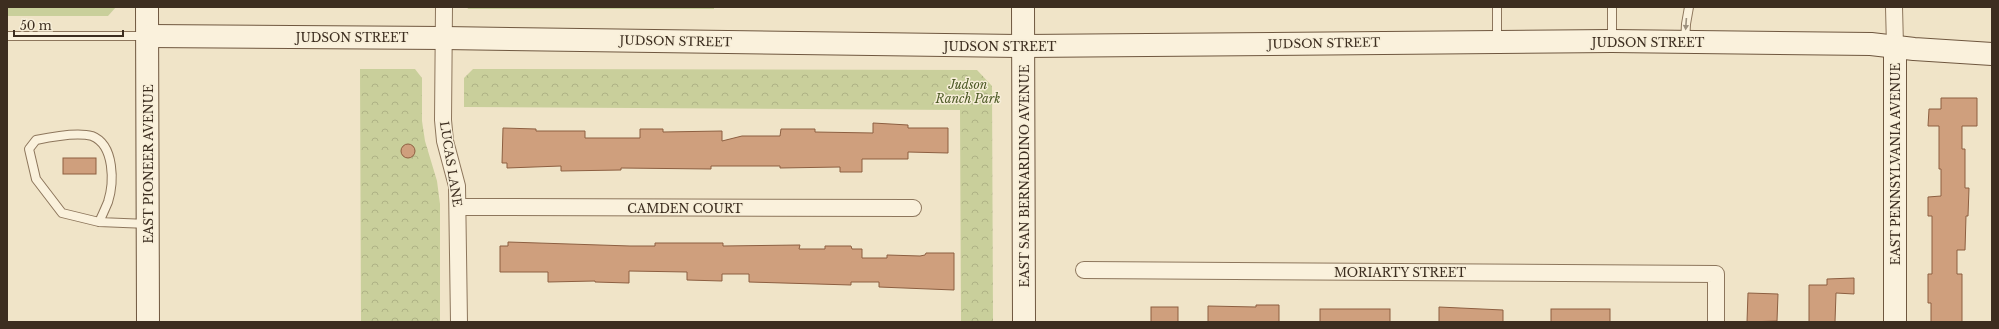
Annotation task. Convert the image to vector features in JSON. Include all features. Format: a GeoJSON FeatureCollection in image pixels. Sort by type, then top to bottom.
{"type":"FeatureCollection","features":[{"type":"Feature","properties":{"kind":"street","name":"EAST PIONEER AVENUE"},"geometry":{"type":"LineString","coordinates":[[147,7],[148,322]]}},
{"type":"Feature","properties":{"kind":"street","name":"LUCAS LANE"},"geometry":{"type":"LineString","coordinates":[[444,7],[444,134],[457,186],[458,322]]}},
{"type":"Feature","properties":{"kind":"street","name":"EAST SAN BERNARDINO AVENUE"},"geometry":{"type":"LineString","coordinates":[[1023,7],[1024,322]]}},
{"type":"Feature","properties":{"kind":"street","name":"EAST PENNSYLVANIA AVENUE"},"geometry":{"type":"LineString","coordinates":[[1894,7],[1895,322]]}},
{"type":"Feature","properties":{"kind":"street","name":"JUDSON STREET"},"geometry":{"type":"LineString","coordinates":[[148,36],[444,38],[1024,46],[1612,41],[1871,44],[1914,49],[1992,54]]}},
{"type":"Feature","properties":{"kind":"street","name":"CAMDEN COURT"},"geometry":{"type":"LineString","coordinates":[[458,207],[913,208]]}},
{"type":"Feature","properties":{"kind":"street","name":"MORIARTY STREET"},"geometry":{"type":"LineString","coordinates":[[1084,270],[1716,274],[1716,322]]}},
{"type":"Feature","properties":{"kind":"lane"},"geometry":{"type":"LineString","coordinates":[[1497,42],[1496,22],[1498,7]]}},
{"type":"Feature","properties":{"kind":"lane"},"geometry":{"type":"LineString","coordinates":[[1612,7],[1612,41]]}},
{"type":"Feature","properties":{"kind":"lane"},"geometry":{"type":"LineString","coordinates":[[1685,42],[1689,7]]}},
{"type":"Feature","properties":{"kind":"lane","name":"JUDSON STREET"},"geometry":{"type":"LineString","coordinates":[[7,36],[148,36]]}},
{"type":"Feature","properties":{"kind":"lane"},"geometry":{"type":"LineString","coordinates":[[99,222],[108,201],[112,165],[106,146],[92,136],[59,135],[36,140],[29,149],[36,179],[62,214],[99,222],[148,224]]}},
{"type":"Feature","properties":{"kind":"green space"},"geometry":{"type":"Polygon","coordinates":[[[7,7],[116,7],[108,16],[7,16],[7,7]]]}},
{"type":"Feature","properties":{"kind":"green space"},"geometry":{"type":"Polygon","coordinates":[[[467,7],[714,7],[714,9],[468,9],[467,7]]]}},
{"type":"Feature","properties":{"kind":"green space"},"geometry":{"type":"Polygon","coordinates":[[[360,69],[415,69],[422,78],[422,121],[425,141],[437,181],[440,204],[440,322],[361,322],[360,69]]]}},
{"type":"Feature","properties":{"kind":"green space","name":"Judson Ranch Park"},"geometry":{"type":"Polygon","coordinates":[[[473,69],[977,70],[992,86],[993,322],[961,322],[960,110],[464,107],[464,78],[473,69]]]}},
{"type":"Feature","properties":{"kind":"building"},"geometry":{"type":"Polygon","coordinates":[[[1941,98],[1977,98],[1977,126],[1962,126],[1962,149],[1965,149],[1965,188],[1969,188],[1965,250],[1957,250],[1957,274],[1962,274],[1962,322],[1931,322],[1931,303],[1928,303],[1928,274],[1932,274],[1932,216],[1928,216],[1928,197],[1941,196],[1941,169],[1939,169],[1939,126],[1928,126],[1929,109],[1941,109],[1941,98]]]}},
{"type":"Feature","properties":{"kind":"building"},"geometry":{"type":"Polygon","coordinates":[[[873,123],[908,125],[908,128],[948,128],[948,153],[908,152],[908,159],[862,159],[862,172],[840,172],[840,167],[780,168],[780,166],[711,166],[711,169],[621,168],[621,170],[561,171],[561,166],[507,168],[507,163],[502,163],[503,128],[536,129],[536,131],[585,131],[585,138],[640,138],[640,129],[663,129],[663,132],[722,131],[722,141],[742,136],[780,136],[781,129],[815,129],[815,132],[873,133],[873,123]]]}},
{"type":"Feature","properties":{"kind":"building"},"geometry":{"type":"Polygon","coordinates":[[[408,144],[413,146],[415,151],[413,156],[408,158],[403,156],[401,151],[403,146],[408,144]]]}},
{"type":"Feature","properties":{"kind":"building"},"geometry":{"type":"Polygon","coordinates":[[[63,158],[96,158],[96,174],[63,174],[63,158]]]}},
{"type":"Feature","properties":{"kind":"building"},"geometry":{"type":"Polygon","coordinates":[[[508,242],[630,246],[655,246],[655,243],[723,243],[723,246],[800,245],[799,249],[825,249],[825,246],[851,246],[852,249],[862,249],[862,258],[887,258],[887,255],[920,256],[925,255],[926,253],[954,253],[954,290],[879,287],[879,282],[851,282],[851,285],[749,282],[749,274],[722,274],[722,281],[687,280],[687,272],[629,271],[629,283],[595,281],[548,282],[548,272],[500,272],[500,246],[508,246],[508,242]]]}},
{"type":"Feature","properties":{"kind":"building"},"geometry":{"type":"Polygon","coordinates":[[[1854,278],[1854,294],[1836,293],[1835,322],[1809,322],[1809,285],[1827,285],[1827,279],[1854,278]]]}},
{"type":"Feature","properties":{"kind":"building"},"geometry":{"type":"Polygon","coordinates":[[[1748,293],[1778,294],[1777,321],[1747,322],[1748,293]]]}},
{"type":"Feature","properties":{"kind":"building"},"geometry":{"type":"Polygon","coordinates":[[[1256,305],[1279,305],[1279,322],[1208,322],[1208,306],[1256,307],[1256,305]]]}},
{"type":"Feature","properties":{"kind":"building"},"geometry":{"type":"Polygon","coordinates":[[[1151,307],[1178,307],[1178,322],[1151,322],[1151,307]]]}},
{"type":"Feature","properties":{"kind":"building"},"geometry":{"type":"Polygon","coordinates":[[[1439,307],[1503,310],[1503,322],[1439,322],[1439,307]]]}},
{"type":"Feature","properties":{"kind":"building"},"geometry":{"type":"Polygon","coordinates":[[[1320,309],[1390,309],[1390,322],[1320,322],[1320,309]]]}},
{"type":"Feature","properties":{"kind":"building"},"geometry":{"type":"Polygon","coordinates":[[[1551,309],[1610,309],[1610,322],[1551,322],[1551,309]]]}}]}
